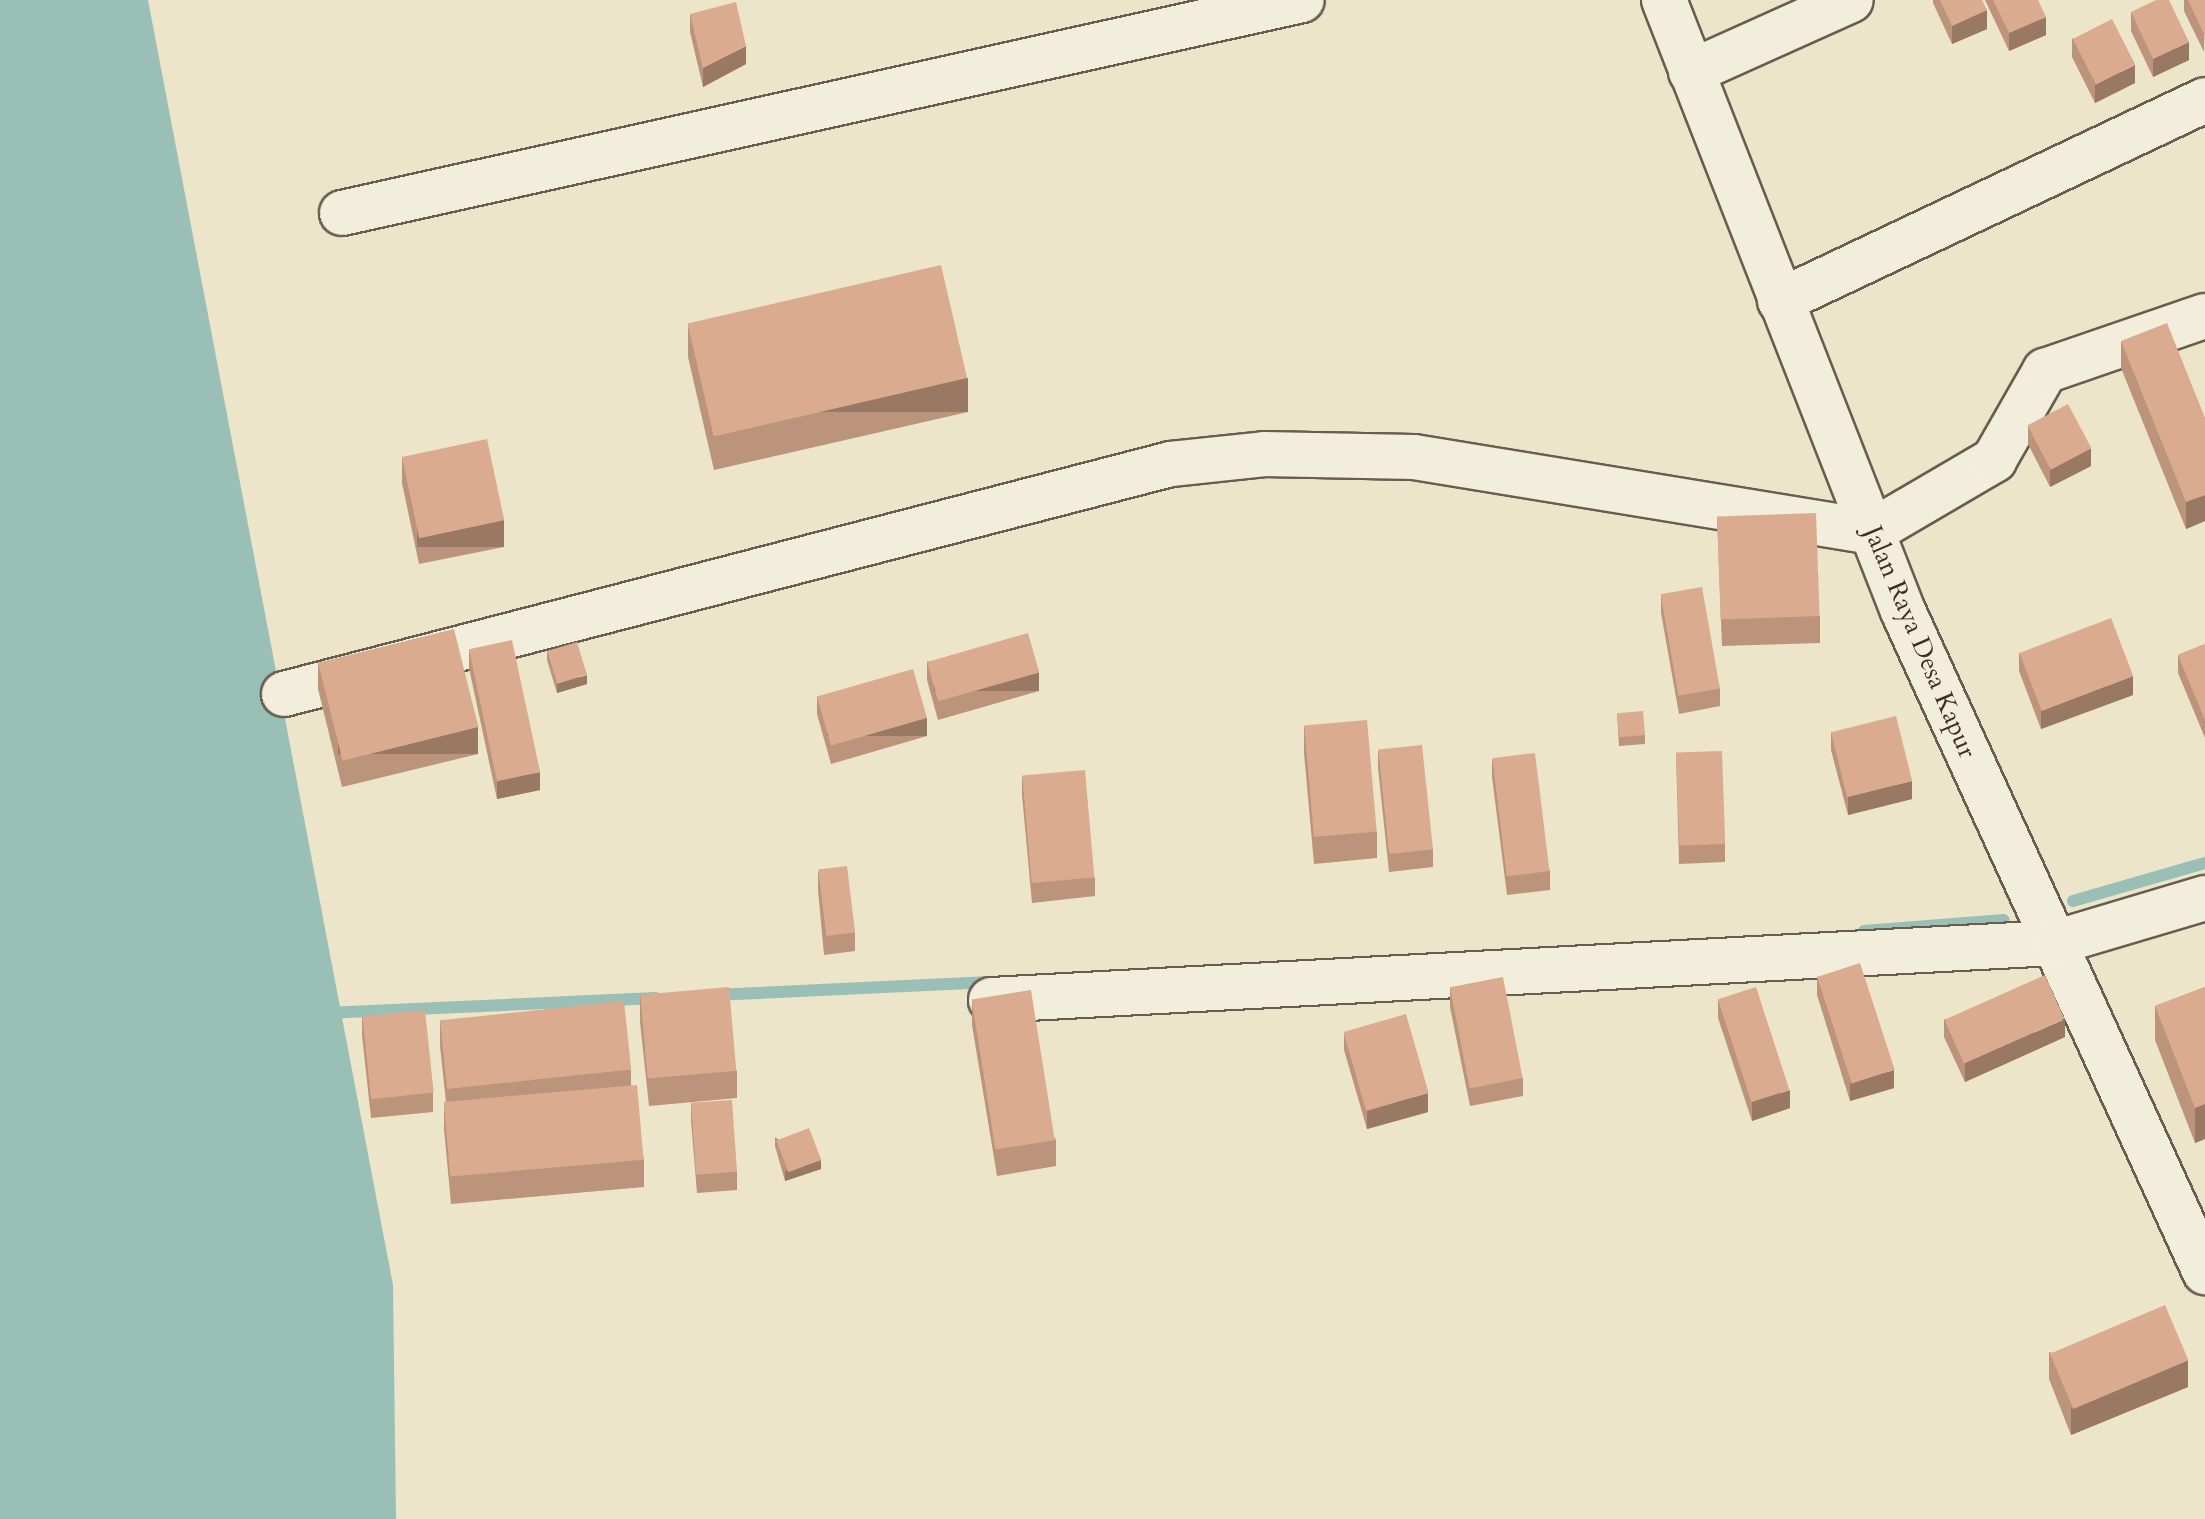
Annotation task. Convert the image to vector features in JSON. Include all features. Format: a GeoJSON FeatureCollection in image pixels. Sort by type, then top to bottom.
{"type":"FeatureCollection","features":[{"type":"Feature","properties":{"kind":"street"},"geometry":{"type":"LineString","coordinates":[[342,213],[1302,0]]}},
{"type":"Feature","properties":{"kind":"street","name":"Jalan Raya Desa Kapur"},"geometry":{"type":"LineString","coordinates":[[1664,0],[1871,532],[2205,1272]]}},
{"type":"Feature","properties":{"kind":"street"},"geometry":{"type":"LineString","coordinates":[[1691,72],[1851,0]]}},
{"type":"Feature","properties":{"kind":"street"},"geometry":{"type":"LineString","coordinates":[[1780,301],[2205,100]]}},
{"type":"Feature","properties":{"kind":"street"},"geometry":{"type":"LineString","coordinates":[[284,694],[1171,464],[1264,454],[1414,457],[1871,532],[1994,460],[2045,371],[2205,316]]}},
{"type":"Feature","properties":{"kind":"street"},"geometry":{"type":"LineString","coordinates":[[991,1000],[2054,943],[2205,898]]}},
{"type":"Feature","properties":{"kind":"water"},"geometry":{"type":"Polygon","coordinates":[[[0,0],[148,0],[393,1285],[396,1519],[0,1519],[0,0]]]}},
{"type":"Feature","properties":{"kind":"building"},"geometry":{"type":"Polygon","coordinates":[[[1940,0],[1982,0],[1987,10],[1952,26],[1940,0]]]}},
{"type":"Feature","properties":{"kind":"building"},"geometry":{"type":"Polygon","coordinates":[[[1993,0],[2038,0],[2046,17],[2009,33],[1993,0]]]}},
{"type":"Feature","properties":{"kind":"building"},"geometry":{"type":"Polygon","coordinates":[[[2156,0],[2169,0],[2189,42],[2153,59],[2131,12],[2156,0]]]}},
{"type":"Feature","properties":{"kind":"building"},"geometry":{"type":"Polygon","coordinates":[[[2188,0],[2205,0],[2205,34],[2204,34],[2188,0]]]}},
{"type":"Feature","properties":{"kind":"building"},"geometry":{"type":"Polygon","coordinates":[[[736,2],[746,46],[703,68],[690,14],[736,2]]]}},
{"type":"Feature","properties":{"kind":"building"},"geometry":{"type":"Polygon","coordinates":[[[2112,19],[2135,64],[2096,84],[2073,39],[2112,19]]]}},
{"type":"Feature","properties":{"kind":"building"},"geometry":{"type":"Polygon","coordinates":[[[941,265],[967,378],[714,437],[688,323],[941,265]]]}},
{"type":"Feature","properties":{"kind":"building"},"geometry":{"type":"Polygon","coordinates":[[[2167,323],[2205,418],[2205,495],[2186,502],[2121,341],[2167,323]]]}},
{"type":"Feature","properties":{"kind":"building"},"geometry":{"type":"Polygon","coordinates":[[[2068,404],[2091,448],[2051,470],[2027,426],[2068,404]]]}},
{"type":"Feature","properties":{"kind":"building"},"geometry":{"type":"Polygon","coordinates":[[[487,439],[504,520],[419,538],[402,457],[487,439]]]}},
{"type":"Feature","properties":{"kind":"building"},"geometry":{"type":"Polygon","coordinates":[[[1816,513],[1820,616],[1721,619],[1717,516],[1816,513]]]}},
{"type":"Feature","properties":{"kind":"building"},"geometry":{"type":"Polygon","coordinates":[[[1702,587],[1720,688],[1679,696],[1661,594],[1702,587]]]}},
{"type":"Feature","properties":{"kind":"building"},"geometry":{"type":"Polygon","coordinates":[[[2111,618],[2133,676],[2042,711],[2020,653],[2111,618]]]}},
{"type":"Feature","properties":{"kind":"building"},"geometry":{"type":"Polygon","coordinates":[[[454,629],[478,727],[343,761],[318,663],[454,629]]]}},
{"type":"Feature","properties":{"kind":"building"},"geometry":{"type":"Polygon","coordinates":[[[1028,633],[1039,672],[938,701],[927,662],[1028,633]]]}},
{"type":"Feature","properties":{"kind":"building"},"geometry":{"type":"Polygon","coordinates":[[[512,640],[540,772],[497,781],[469,649],[512,640]]]}},
{"type":"Feature","properties":{"kind":"building"},"geometry":{"type":"Polygon","coordinates":[[[577,642],[587,675],[557,684],[547,651],[577,642]]]}},
{"type":"Feature","properties":{"kind":"building"},"geometry":{"type":"Polygon","coordinates":[[[2205,644],[2205,720],[2178,655],[2205,644]]]}},
{"type":"Feature","properties":{"kind":"building"},"geometry":{"type":"Polygon","coordinates":[[[913,669],[927,718],[831,746],[817,697],[913,669]]]}},
{"type":"Feature","properties":{"kind":"building"},"geometry":{"type":"Polygon","coordinates":[[[1643,711],[1645,735],[1619,737],[1617,713],[1643,711]]]}},
{"type":"Feature","properties":{"kind":"building"},"geometry":{"type":"Polygon","coordinates":[[[1896,716],[1912,781],[1847,797],[1831,732],[1896,716]]]}},
{"type":"Feature","properties":{"kind":"building"},"geometry":{"type":"Polygon","coordinates":[[[1367,720],[1377,832],[1314,837],[1304,725],[1367,720]]]}},
{"type":"Feature","properties":{"kind":"building"},"geometry":{"type":"Polygon","coordinates":[[[1422,745],[1433,849],[1389,854],[1378,750],[1422,745]]]}},
{"type":"Feature","properties":{"kind":"building"},"geometry":{"type":"Polygon","coordinates":[[[1722,751],[1725,844],[1679,846],[1676,753],[1722,751]]]}},
{"type":"Feature","properties":{"kind":"building"},"geometry":{"type":"Polygon","coordinates":[[[1535,753],[1550,871],[1507,876],[1492,758],[1535,753]]]}},
{"type":"Feature","properties":{"kind":"building"},"geometry":{"type":"Polygon","coordinates":[[[1085,770],[1094,878],[1032,883],[1022,775],[1085,770]]]}},
{"type":"Feature","properties":{"kind":"building"},"geometry":{"type":"Polygon","coordinates":[[[847,866],[855,933],[826,936],[818,870],[847,866]]]}},
{"type":"Feature","properties":{"kind":"building"},"geometry":{"type":"Polygon","coordinates":[[[1860,963],[1895,1070],[1852,1083],[1817,977],[1860,963]]]}},
{"type":"Feature","properties":{"kind":"building"},"geometry":{"type":"Polygon","coordinates":[[[2045,975],[2065,1019],[1964,1064],[1945,1020],[2045,975]]]}},
{"type":"Feature","properties":{"kind":"building"},"geometry":{"type":"Polygon","coordinates":[[[1503,977],[1523,1078],[1470,1088],[1450,987],[1503,977]]]}},
{"type":"Feature","properties":{"kind":"building"},"geometry":{"type":"Polygon","coordinates":[[[729,987],[736,1071],[648,1078],[640,995],[729,987]]]}},
{"type":"Feature","properties":{"kind":"building"},"geometry":{"type":"Polygon","coordinates":[[[1756,987],[1789,1090],[1751,1102],[1718,999],[1756,987]]]}},
{"type":"Feature","properties":{"kind":"building"},"geometry":{"type":"Polygon","coordinates":[[[2205,987],[2205,1104],[2195,1108],[2155,1006],[2205,987]]]}},
{"type":"Feature","properties":{"kind":"building"},"geometry":{"type":"Polygon","coordinates":[[[1031,990],[1055,1140],[996,1150],[972,999],[1031,990]]]}},
{"type":"Feature","properties":{"kind":"building"},"geometry":{"type":"Polygon","coordinates":[[[624,1001],[631,1070],[447,1089],[440,1020],[624,1001]]]}},
{"type":"Feature","properties":{"kind":"building"},"geometry":{"type":"Polygon","coordinates":[[[425,1010],[434,1093],[371,1099],[362,1017],[425,1010]]]}},
{"type":"Feature","properties":{"kind":"building"},"geometry":{"type":"Polygon","coordinates":[[[1406,1014],[1429,1093],[1366,1111],[1344,1032],[1406,1014]]]}},
{"type":"Feature","properties":{"kind":"building"},"geometry":{"type":"Polygon","coordinates":[[[637,1085],[644,1160],[450,1177],[444,1102],[637,1085]]]}},
{"type":"Feature","properties":{"kind":"building"},"geometry":{"type":"Polygon","coordinates":[[[732,1100],[737,1172],[696,1175],[691,1103],[732,1100]]]}},
{"type":"Feature","properties":{"kind":"building"},"geometry":{"type":"Polygon","coordinates":[[[809,1128],[821,1160],[789,1172],[776,1141],[809,1128]]]}},
{"type":"Feature","properties":{"kind":"building"},"geometry":{"type":"Polygon","coordinates":[[[2165,1305],[2188,1360],[2073,1409],[2050,1354],[2165,1305]]]}},
{"type":"Feature","properties":{"kind":"waterway"},"geometry":{"type":"LineString","coordinates":[[2073,901],[2205,863]]}},
{"type":"Feature","properties":{"kind":"waterway"},"geometry":{"type":"LineString","coordinates":[[1864,931],[2004,920]]}},
{"type":"Feature","properties":{"kind":"waterway"},"geometry":{"type":"LineString","coordinates":[[714,995],[991,982]]}},
{"type":"Feature","properties":{"kind":"waterway"},"geometry":{"type":"LineString","coordinates":[[326,1013],[656,998]]}}]}
